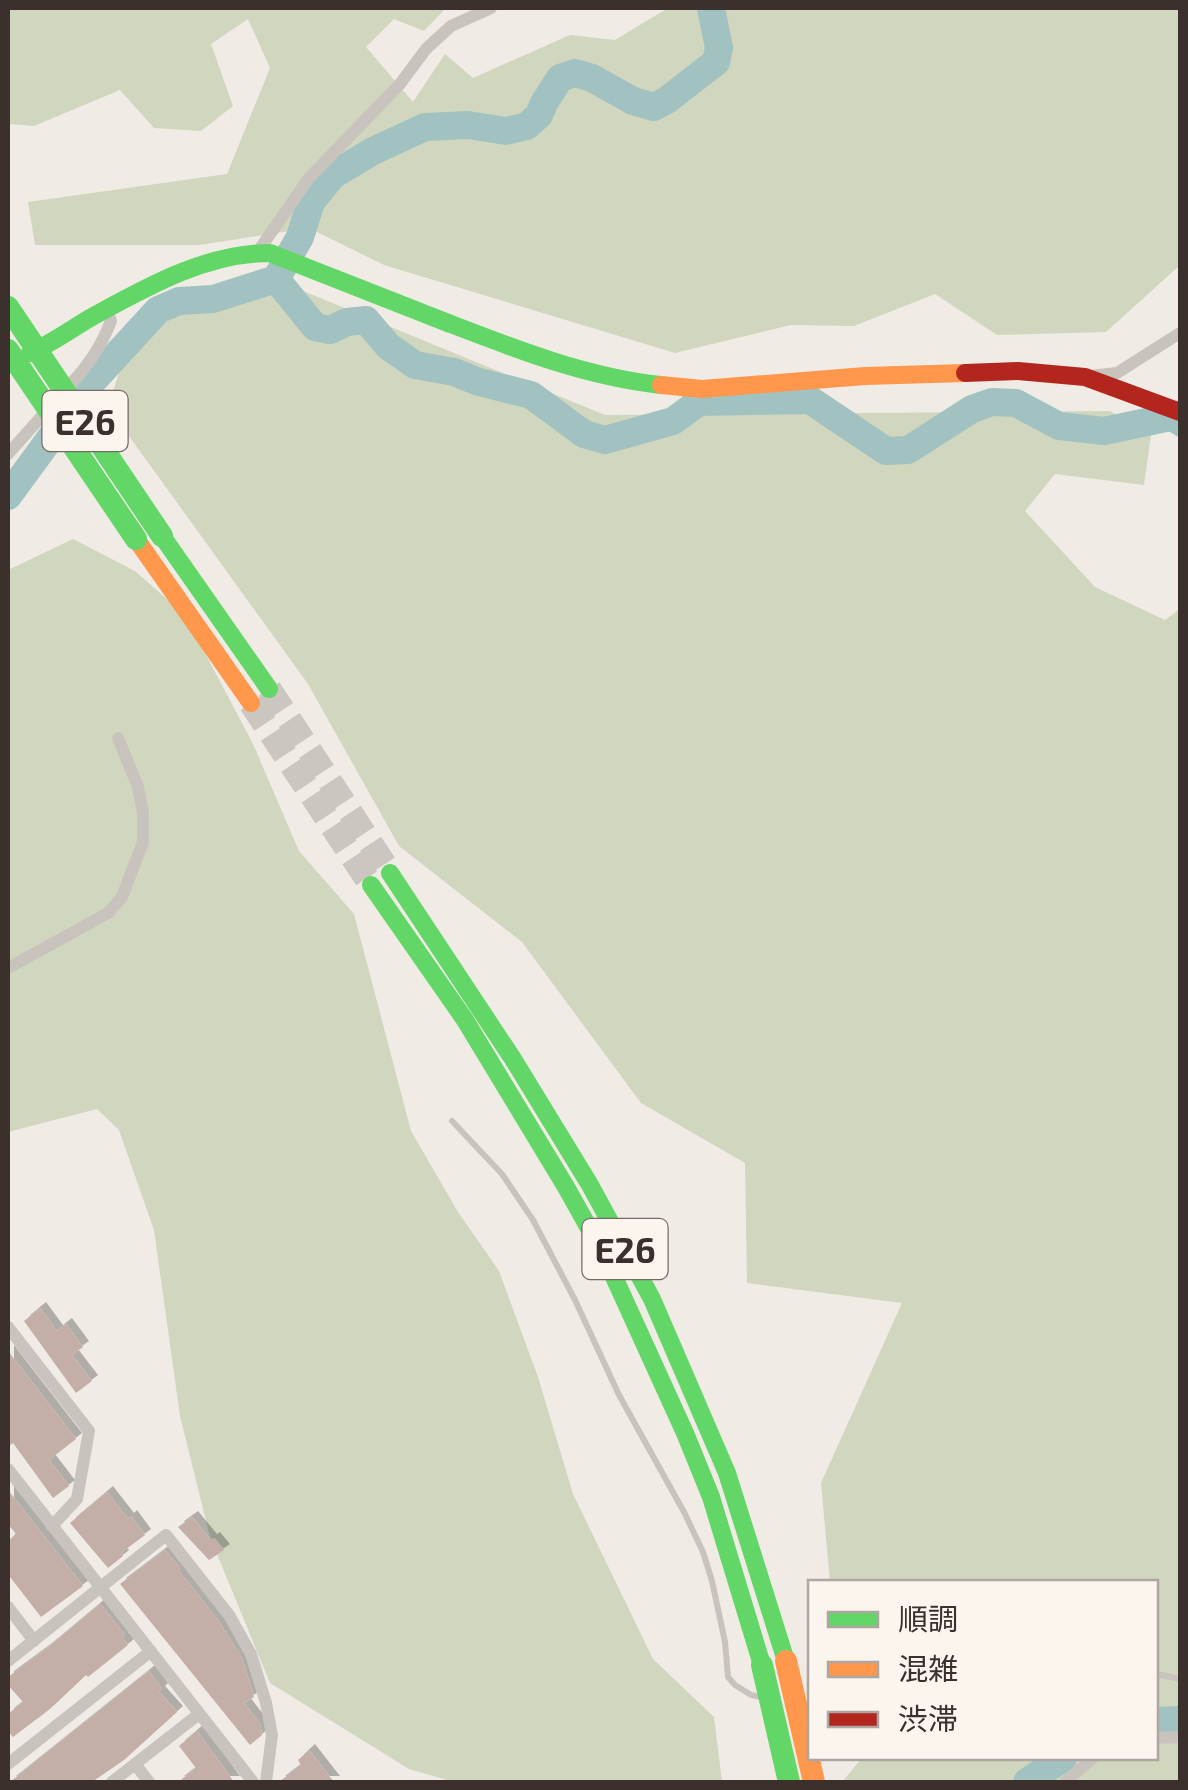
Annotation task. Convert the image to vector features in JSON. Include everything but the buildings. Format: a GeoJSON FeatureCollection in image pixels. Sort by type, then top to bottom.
{"type":"FeatureCollection","features":[{"type":"Feature","properties":{"kind":"main road"},"geometry":{"type":"LineString","coordinates":[[8,363],[184,270],[263,253],[487,338],[622,382],[702,389],[865,376],[1018,371],[1085,377],[1180,412]]}},
{"type":"Feature","properties":{"kind":"main road","name":"E26"},"geometry":{"type":"LineString","coordinates":[[8,307],[162,536],[260,696],[136,538],[8,350]]}},
{"type":"Feature","properties":{"kind":"main road","name":"E26"},"geometry":{"type":"LineString","coordinates":[[790,1782],[762,1665],[711,1497],[685,1433],[604,1255],[380,879],[512,1060],[580,1169],[652,1299],[726,1473],[786,1662],[808,1756]]}},
{"type":"Feature","properties":{"kind":"street"},"geometry":{"type":"LineString","coordinates":[[263,253],[309,178],[400,84],[426,49],[451,26],[491,8]]}},
{"type":"Feature","properties":{"kind":"street"},"geometry":{"type":"LineString","coordinates":[[8,454],[95,355],[111,321],[106,311]]}},
{"type":"Feature","properties":{"kind":"street"},"geometry":{"type":"LineString","coordinates":[[1085,377],[1117,373],[1180,333]]}},
{"type":"Feature","properties":{"kind":"street"},"geometry":{"type":"LineString","coordinates":[[8,968],[108,913],[122,896],[144,842],[138,788],[118,738]]}},
{"type":"Feature","properties":{"kind":"street"},"geometry":{"type":"LineString","coordinates":[[8,1327],[89,1431],[77,1499],[52,1526]]}},
{"type":"Feature","properties":{"kind":"street"},"geometry":{"type":"LineString","coordinates":[[8,1469],[252,1782]]}},
{"type":"Feature","properties":{"kind":"street"},"geometry":{"type":"LineString","coordinates":[[8,1661],[166,1536],[229,1615],[251,1654],[272,1735],[266,1782]]}},
{"type":"Feature","properties":{"kind":"street"},"geometry":{"type":"LineString","coordinates":[[8,1607],[34,1640]]}},
{"type":"Feature","properties":{"kind":"street"},"geometry":{"type":"LineString","coordinates":[[8,1764],[151,1652]]}},
{"type":"Feature","properties":{"kind":"street"},"geometry":{"type":"LineString","coordinates":[[112,1782],[199,1714]]}},
{"type":"Feature","properties":{"kind":"street"},"geometry":{"type":"LineString","coordinates":[[1065,1782],[1091,1760]]}},
{"type":"Feature","properties":{"kind":"street"},"geometry":{"type":"LineString","coordinates":[[135,1764],[149,1782]]}},
{"type":"Feature","properties":{"kind":"lane"},"geometry":{"type":"LineString","coordinates":[[452,1121],[502,1174],[533,1220],[619,1395],[684,1512],[712,1581],[728,1678],[751,1695],[808,1709]]}},
{"type":"Feature","properties":{"kind":"green space"},"geometry":{"type":"Polygon","coordinates":[[[8,8],[446,8],[424,31],[394,19],[366,47],[413,102],[445,54],[473,78],[570,35],[615,40],[668,8],[1180,8],[1180,265],[1106,332],[997,335],[935,294],[854,326],[791,325],[675,353],[384,265],[309,228],[199,245],[35,245],[28,202],[227,174],[270,68],[248,19],[211,44],[233,106],[201,131],[154,128],[120,90],[34,126],[8,124],[8,8]]]}},
{"type":"Feature","properties":{"kind":"green space"},"geometry":{"type":"Polygon","coordinates":[[[279,281],[605,415],[1110,411],[1151,435],[1144,485],[1055,474],[1025,511],[1095,587],[1165,620],[1180,609],[1180,1782],[842,1782],[860,1760],[1158,1760],[1158,1580],[830,1580],[821,1483],[902,1303],[747,1283],[745,1163],[641,1103],[522,942],[399,846],[308,684],[108,407],[133,330],[279,281]]]}},
{"type":"Feature","properties":{"kind":"green space"},"geometry":{"type":"Polygon","coordinates":[[[73,539],[135,571],[185,615],[253,744],[299,851],[354,914],[411,1131],[458,1212],[499,1271],[538,1377],[573,1494],[653,1659],[714,1717],[722,1782],[454,1782],[409,1769],[270,1683],[210,1537],[180,1416],[154,1230],[119,1130],[97,1109],[8,1132],[8,570],[73,539]]]}},
{"type":"Feature","properties":{"kind":"waterway"},"geometry":{"type":"LineString","coordinates":[[8,496],[90,384],[158,310],[179,301],[213,299],[276,279],[300,237],[311,202],[333,175],[425,127],[468,125],[506,131],[527,126],[539,115],[560,78],[575,73],[654,107],[716,62],[719,48],[711,8]]}},
{"type":"Feature","properties":{"kind":"waterway"},"geometry":{"type":"LineString","coordinates":[[276,279],[315,327],[330,330],[347,322],[366,320],[388,346],[415,365],[531,395],[584,434],[605,440],[673,421],[699,402],[810,400],[886,451],[908,450],[972,409],[992,402],[1016,403],[1059,426],[1104,431],[1180,415]]}},
{"type":"Feature","properties":{"kind":"waterway"},"geometry":{"type":"LineString","coordinates":[[1157,421],[1180,435]]}},
{"type":"Feature","properties":{"kind":"waterway"},"geometry":{"type":"LineString","coordinates":[[1158,1721],[1180,1720]]}},
{"type":"Feature","properties":{"kind":"waterway"},"geometry":{"type":"LineString","coordinates":[[1027,1782],[1060,1760]]}},
{"type":"Feature","properties":{"kind":"tunnel"},"geometry":{"type":"LineString","coordinates":[[269,689],[390,873]]}},
{"type":"Feature","properties":{"kind":"tunnel"},"geometry":{"type":"LineString","coordinates":[[251,703],[371,885]]}},
{"type":"Feature","properties":{"kind":"traffic: fast"},"geometry":{"type":"LineString","coordinates":[[30,353],[176,274],[222,259],[270,253],[527,352],[606,376],[661,385]]}},
{"type":"Feature","properties":{"kind":"traffic: fast"},"geometry":{"type":"LineString","coordinates":[[8,307],[162,536]]}},
{"type":"Feature","properties":{"kind":"traffic: fast"},"geometry":{"type":"LineString","coordinates":[[8,350],[136,539]]}},
{"type":"Feature","properties":{"kind":"traffic: fast"},"geometry":{"type":"LineString","coordinates":[[162,536],[269,689]]}},
{"type":"Feature","properties":{"kind":"traffic: fast"},"geometry":{"type":"LineString","coordinates":[[390,873],[513,1059],[590,1185],[652,1299],[727,1473],[786,1661]]}},
{"type":"Feature","properties":{"kind":"traffic: fast"},"geometry":{"type":"LineString","coordinates":[[371,885],[465,1020],[604,1255],[711,1497],[762,1665]]}},
{"type":"Feature","properties":{"kind":"traffic: fast"},"geometry":{"type":"LineString","coordinates":[[762,1665],[789,1782]]}},
{"type":"Feature","properties":{"kind":"traffic: slow"},"geometry":{"type":"LineString","coordinates":[[661,385],[702,389],[865,376],[965,373]]}},
{"type":"Feature","properties":{"kind":"traffic: slow"},"geometry":{"type":"LineString","coordinates":[[136,539],[251,703]]}},
{"type":"Feature","properties":{"kind":"traffic: slow"},"geometry":{"type":"LineString","coordinates":[[786,1661],[808,1756]]}},
{"type":"Feature","properties":{"kind":"traffic: slow"},"geometry":{"type":"LineString","coordinates":[[809,1760],[814,1782]]}},
{"type":"Feature","properties":{"kind":"traffic: jam"},"geometry":{"type":"LineString","coordinates":[[965,373],[1018,371],[1085,377],[1180,412]]}}]}
